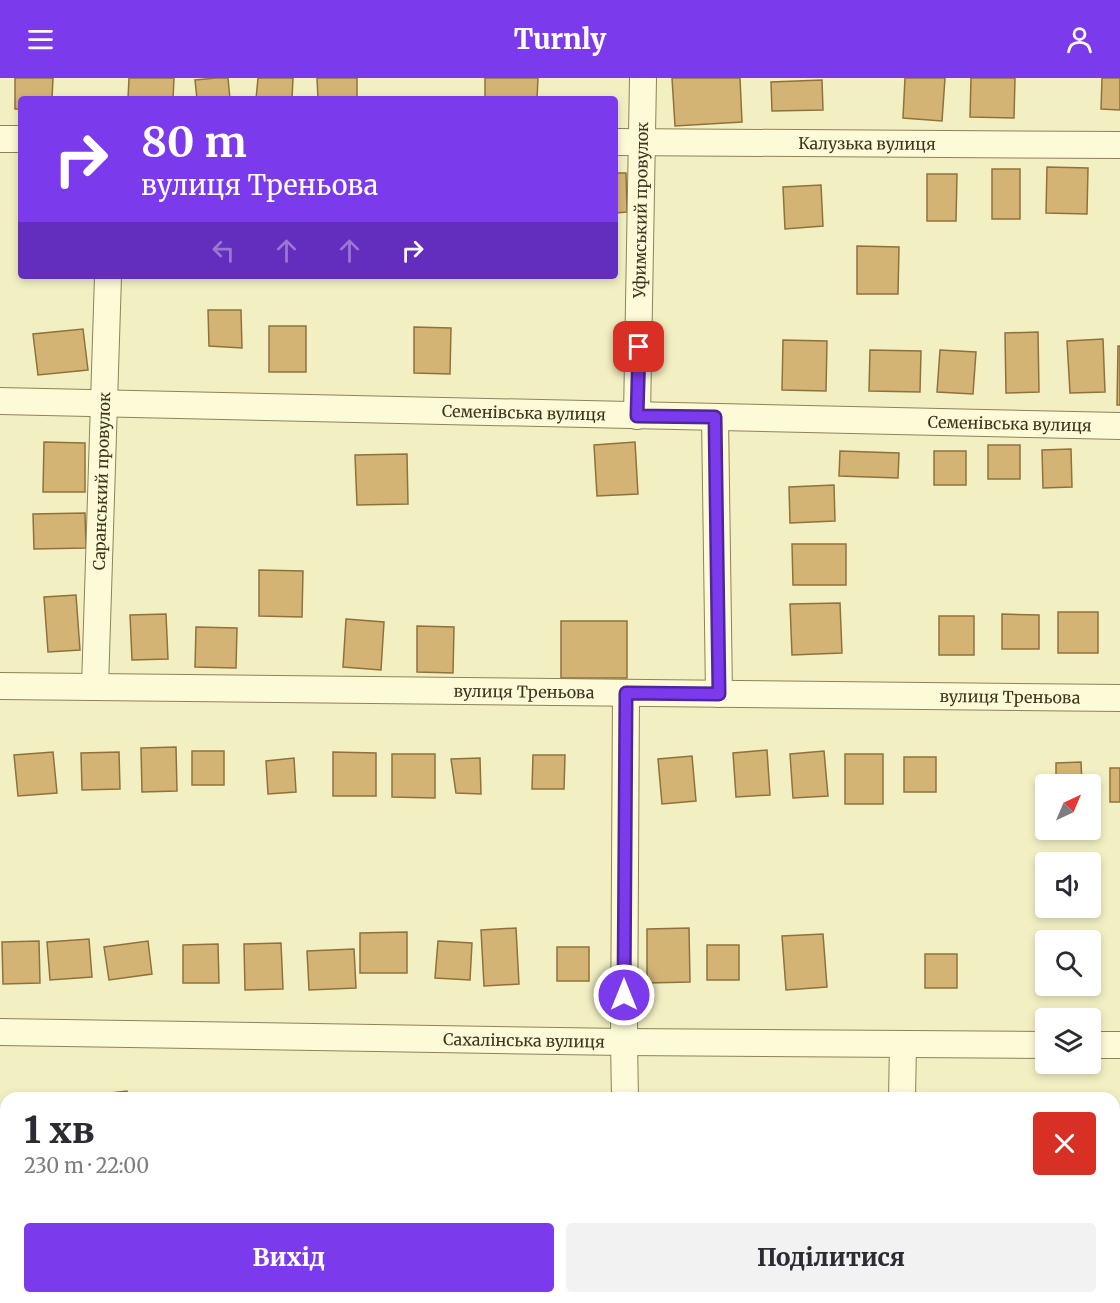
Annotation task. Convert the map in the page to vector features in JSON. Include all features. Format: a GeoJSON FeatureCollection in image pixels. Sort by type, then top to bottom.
{"type":"FeatureCollection","features":[{"type":"Feature","properties":{"kind":"street","name":"Уфимський провулок"},"geometry":{"type":"LineString","coordinates":[[637,416],[643,78]]}},
{"type":"Feature","properties":{"kind":"street"},"geometry":{"type":"LineString","coordinates":[[0,139],[18,139]]}},
{"type":"Feature","properties":{"kind":"street","name":"Калузька вулиця"},"geometry":{"type":"LineString","coordinates":[[618,142],[1120,145]]}},
{"type":"Feature","properties":{"kind":"street","name":"Саранський провулок"},"geometry":{"type":"LineString","coordinates":[[96,687],[108,279]]}},
{"type":"Feature","properties":{"kind":"street","name":"Семенівська вулиця"},"geometry":{"type":"LineString","coordinates":[[0,401],[1120,426]]}},
{"type":"Feature","properties":{"kind":"street"},"geometry":{"type":"LineString","coordinates":[[715,417],[719,694]]}},
{"type":"Feature","properties":{"kind":"street","name":"вулиця Треньова"},"geometry":{"type":"LineString","coordinates":[[0,686],[1120,698]]}},
{"type":"Feature","properties":{"kind":"street"},"geometry":{"type":"LineString","coordinates":[[625,1092],[626,693]]}},
{"type":"Feature","properties":{"kind":"street","name":"Сахалінська вулиця"},"geometry":{"type":"LineString","coordinates":[[0,1032],[624,1042],[1035,1044]]}},
{"type":"Feature","properties":{"kind":"street"},"geometry":{"type":"LineString","coordinates":[[902,1092],[903,1044]]}},
{"type":"Feature","properties":{"kind":"street"},"geometry":{"type":"LineString","coordinates":[[1101,1045],[1120,1045]]}},
{"type":"Feature","properties":{"kind":"building"},"geometry":{"type":"Polygon","coordinates":[[[15,78],[53,78],[52,96],[18,96],[18,109],[15,109],[15,78]]]}},
{"type":"Feature","properties":{"kind":"building"},"geometry":{"type":"Polygon","coordinates":[[[129,78],[174,78],[173,96],[128,96],[129,78]]]}},
{"type":"Feature","properties":{"kind":"building"},"geometry":{"type":"Polygon","coordinates":[[[228,78],[230,96],[197,96],[195,80],[228,78]]]}},
{"type":"Feature","properties":{"kind":"building"},"geometry":{"type":"Polygon","coordinates":[[[258,78],[293,78],[292,96],[256,96],[258,78]]]}},
{"type":"Feature","properties":{"kind":"building"},"geometry":{"type":"Polygon","coordinates":[[[317,78],[357,78],[357,96],[318,96],[317,78]]]}},
{"type":"Feature","properties":{"kind":"building"},"geometry":{"type":"Polygon","coordinates":[[[485,78],[538,78],[537,96],[485,96],[485,78]]]}},
{"type":"Feature","properties":{"kind":"building"},"geometry":{"type":"Polygon","coordinates":[[[672,78],[740,78],[742,122],[675,126],[672,78]]]}},
{"type":"Feature","properties":{"kind":"building"},"geometry":{"type":"Polygon","coordinates":[[[905,78],[945,78],[942,121],[903,118],[905,78]]]}},
{"type":"Feature","properties":{"kind":"building"},"geometry":{"type":"Polygon","coordinates":[[[971,78],[1015,78],[1014,118],[970,117],[971,78]]]}},
{"type":"Feature","properties":{"kind":"building"},"geometry":{"type":"Polygon","coordinates":[[[1102,78],[1120,78],[1120,110],[1101,109],[1102,78]]]}},
{"type":"Feature","properties":{"kind":"building"},"geometry":{"type":"Polygon","coordinates":[[[822,80],[823,110],[772,111],[771,82],[822,80]]]}},
{"type":"Feature","properties":{"kind":"building"},"geometry":{"type":"Polygon","coordinates":[[[1047,167],[1088,168],[1087,214],[1046,213],[1047,167]]]}},
{"type":"Feature","properties":{"kind":"building"},"geometry":{"type":"Polygon","coordinates":[[[992,169],[1020,169],[1020,219],[992,219],[992,169]]]}},
{"type":"Feature","properties":{"kind":"building"},"geometry":{"type":"Polygon","coordinates":[[[618,173],[626,173],[627,212],[618,213],[618,173]]]}},
{"type":"Feature","properties":{"kind":"building"},"geometry":{"type":"Polygon","coordinates":[[[927,174],[957,174],[956,221],[927,221],[927,174]]]}},
{"type":"Feature","properties":{"kind":"building"},"geometry":{"type":"Polygon","coordinates":[[[821,185],[823,226],[785,229],[783,187],[821,185]]]}},
{"type":"Feature","properties":{"kind":"building"},"geometry":{"type":"Polygon","coordinates":[[[857,246],[899,247],[898,294],[857,294],[857,246]]]}},
{"type":"Feature","properties":{"kind":"building"},"geometry":{"type":"Polygon","coordinates":[[[208,310],[241,310],[242,348],[209,346],[208,310]]]}},
{"type":"Feature","properties":{"kind":"building"},"geometry":{"type":"Polygon","coordinates":[[[269,326],[306,326],[306,372],[269,372],[269,326]]]}},
{"type":"Feature","properties":{"kind":"building"},"geometry":{"type":"Polygon","coordinates":[[[414,327],[451,328],[450,374],[414,373],[414,327]]]}},
{"type":"Feature","properties":{"kind":"building"},"geometry":{"type":"Polygon","coordinates":[[[83,329],[88,370],[38,375],[33,334],[83,329]]]}},
{"type":"Feature","properties":{"kind":"building"},"geometry":{"type":"Polygon","coordinates":[[[1038,332],[1039,392],[1006,393],[1005,333],[1038,332]]]}},
{"type":"Feature","properties":{"kind":"building"},"geometry":{"type":"Polygon","coordinates":[[[1103,339],[1105,392],[1070,393],[1067,341],[1103,339]]]}},
{"type":"Feature","properties":{"kind":"building"},"geometry":{"type":"Polygon","coordinates":[[[783,340],[827,341],[826,391],[782,390],[783,340]]]}},
{"type":"Feature","properties":{"kind":"building"},"geometry":{"type":"Polygon","coordinates":[[[1118,346],[1120,346],[1120,405],[1117,405],[1118,346]]]}},
{"type":"Feature","properties":{"kind":"building"},"geometry":{"type":"Polygon","coordinates":[[[870,350],[921,351],[920,392],[869,391],[870,350]]]}},
{"type":"Feature","properties":{"kind":"building"},"geometry":{"type":"Polygon","coordinates":[[[940,350],[976,352],[973,394],[937,392],[940,350]]]}},
{"type":"Feature","properties":{"kind":"building"},"geometry":{"type":"Polygon","coordinates":[[[44,442],[85,443],[85,492],[43,492],[44,442]]]}},
{"type":"Feature","properties":{"kind":"building"},"geometry":{"type":"Polygon","coordinates":[[[635,442],[638,494],[597,496],[594,445],[635,442]]]}},
{"type":"Feature","properties":{"kind":"building"},"geometry":{"type":"Polygon","coordinates":[[[988,445],[1020,445],[1020,479],[988,479],[988,445]]]}},
{"type":"Feature","properties":{"kind":"building"},"geometry":{"type":"Polygon","coordinates":[[[1071,449],[1072,487],[1043,488],[1042,450],[1071,449]]]}},
{"type":"Feature","properties":{"kind":"building"},"geometry":{"type":"Polygon","coordinates":[[[840,451],[899,453],[898,478],[839,476],[840,451]]]}},
{"type":"Feature","properties":{"kind":"building"},"geometry":{"type":"Polygon","coordinates":[[[934,451],[966,451],[966,485],[934,485],[934,451]]]}},
{"type":"Feature","properties":{"kind":"building"},"geometry":{"type":"Polygon","coordinates":[[[407,454],[408,504],[357,505],[355,455],[407,454]]]}},
{"type":"Feature","properties":{"kind":"building"},"geometry":{"type":"Polygon","coordinates":[[[834,485],[835,521],[790,523],[789,487],[834,485]]]}},
{"type":"Feature","properties":{"kind":"building"},"geometry":{"type":"Polygon","coordinates":[[[85,513],[86,548],[34,549],[33,514],[85,513]]]}},
{"type":"Feature","properties":{"kind":"building"},"geometry":{"type":"Polygon","coordinates":[[[792,544],[846,544],[846,585],[793,585],[792,544]]]}},
{"type":"Feature","properties":{"kind":"building"},"geometry":{"type":"Polygon","coordinates":[[[259,570],[303,571],[302,617],[259,616],[259,570]]]}},
{"type":"Feature","properties":{"kind":"building"},"geometry":{"type":"Polygon","coordinates":[[[76,595],[80,650],[48,652],[44,597],[76,595]]]}},
{"type":"Feature","properties":{"kind":"building"},"geometry":{"type":"Polygon","coordinates":[[[840,603],[842,653],[792,655],[790,604],[840,603]]]}},
{"type":"Feature","properties":{"kind":"building"},"geometry":{"type":"Polygon","coordinates":[[[1058,612],[1098,612],[1098,653],[1058,653],[1058,612]]]}},
{"type":"Feature","properties":{"kind":"building"},"geometry":{"type":"Polygon","coordinates":[[[166,614],[168,659],[132,660],[130,615],[166,614]]]}},
{"type":"Feature","properties":{"kind":"building"},"geometry":{"type":"Polygon","coordinates":[[[1002,614],[1039,615],[1039,649],[1002,649],[1002,614]]]}},
{"type":"Feature","properties":{"kind":"building"},"geometry":{"type":"Polygon","coordinates":[[[939,616],[974,616],[974,655],[939,655],[939,616]]]}},
{"type":"Feature","properties":{"kind":"building"},"geometry":{"type":"Polygon","coordinates":[[[346,619],[384,622],[381,670],[343,667],[346,619]]]}},
{"type":"Feature","properties":{"kind":"building"},"geometry":{"type":"Polygon","coordinates":[[[561,621],[627,621],[627,678],[561,678],[561,621]]]}},
{"type":"Feature","properties":{"kind":"building"},"geometry":{"type":"Polygon","coordinates":[[[417,626],[454,627],[453,673],[417,672],[417,626]]]}},
{"type":"Feature","properties":{"kind":"building"},"geometry":{"type":"Polygon","coordinates":[[[196,627],[237,628],[236,668],[195,667],[196,627]]]}},
{"type":"Feature","properties":{"kind":"building"},"geometry":{"type":"Polygon","coordinates":[[[176,747],[177,791],[142,792],[141,748],[176,747]]]}},
{"type":"Feature","properties":{"kind":"building"},"geometry":{"type":"Polygon","coordinates":[[[767,750],[770,795],[736,797],[733,753],[767,750]]]}},
{"type":"Feature","properties":{"kind":"building"},"geometry":{"type":"Polygon","coordinates":[[[192,751],[224,751],[224,785],[192,785],[192,751]]]}},
{"type":"Feature","properties":{"kind":"building"},"geometry":{"type":"Polygon","coordinates":[[[824,751],[828,796],[793,798],[790,754],[824,751]]]}},
{"type":"Feature","properties":{"kind":"building"},"geometry":{"type":"Polygon","coordinates":[[[53,752],[57,793],[18,796],[14,755],[53,752]]]}},
{"type":"Feature","properties":{"kind":"building"},"geometry":{"type":"Polygon","coordinates":[[[119,752],[120,789],[82,790],[81,753],[119,752]]]}},
{"type":"Feature","properties":{"kind":"building"},"geometry":{"type":"Polygon","coordinates":[[[333,752],[376,753],[376,796],[333,796],[333,752]]]}},
{"type":"Feature","properties":{"kind":"building"},"geometry":{"type":"Polygon","coordinates":[[[392,754],[435,754],[435,798],[392,797],[392,754]]]}},
{"type":"Feature","properties":{"kind":"building"},"geometry":{"type":"Polygon","coordinates":[[[845,754],[883,754],[883,804],[845,804],[845,754]]]}},
{"type":"Feature","properties":{"kind":"building"},"geometry":{"type":"Polygon","coordinates":[[[533,755],[565,755],[564,789],[532,789],[533,755]]]}},
{"type":"Feature","properties":{"kind":"building"},"geometry":{"type":"Polygon","coordinates":[[[692,756],[696,801],[662,804],[658,759],[692,756]]]}},
{"type":"Feature","properties":{"kind":"building"},"geometry":{"type":"Polygon","coordinates":[[[904,757],[936,757],[936,792],[904,792],[904,757]]]}},
{"type":"Feature","properties":{"kind":"building"},"geometry":{"type":"Polygon","coordinates":[[[294,758],[296,792],[268,794],[266,761],[294,758]]]}},
{"type":"Feature","properties":{"kind":"building"},"geometry":{"type":"Polygon","coordinates":[[[480,758],[481,794],[456,793],[451,759],[480,758]]]}},
{"type":"Feature","properties":{"kind":"building"},"geometry":{"type":"Polygon","coordinates":[[[1081,762],[1082,774],[1056,774],[1056,763],[1081,762]]]}},
{"type":"Feature","properties":{"kind":"building"},"geometry":{"type":"Polygon","coordinates":[[[1110,768],[1120,768],[1120,802],[1110,802],[1110,768]]]}},
{"type":"Feature","properties":{"kind":"building"},"geometry":{"type":"Polygon","coordinates":[[[516,928],[519,984],[484,986],[481,930],[516,928]]]}},
{"type":"Feature","properties":{"kind":"building"},"geometry":{"type":"Polygon","coordinates":[[[689,928],[690,982],[647,983],[647,929],[689,928]]]}},
{"type":"Feature","properties":{"kind":"building"},"geometry":{"type":"Polygon","coordinates":[[[407,932],[407,973],[360,973],[360,933],[407,932]]]}},
{"type":"Feature","properties":{"kind":"building"},"geometry":{"type":"Polygon","coordinates":[[[823,934],[827,987],[786,990],[782,936],[823,934]]]}},
{"type":"Feature","properties":{"kind":"building"},"geometry":{"type":"Polygon","coordinates":[[[89,939],[92,977],[50,980],[47,942],[89,939]]]}},
{"type":"Feature","properties":{"kind":"building"},"geometry":{"type":"Polygon","coordinates":[[[39,941],[40,983],[3,984],[2,942],[39,941]]]}},
{"type":"Feature","properties":{"kind":"building"},"geometry":{"type":"Polygon","coordinates":[[[148,941],[152,974],[109,980],[104,947],[148,941]]]}},
{"type":"Feature","properties":{"kind":"building"},"geometry":{"type":"Polygon","coordinates":[[[438,941],[472,943],[470,980],[435,978],[438,941]]]}},
{"type":"Feature","properties":{"kind":"building"},"geometry":{"type":"Polygon","coordinates":[[[281,943],[283,989],[245,990],[244,944],[281,943]]]}},
{"type":"Feature","properties":{"kind":"building"},"geometry":{"type":"Polygon","coordinates":[[[218,944],[219,983],[183,983],[183,945],[218,944]]]}},
{"type":"Feature","properties":{"kind":"building"},"geometry":{"type":"Polygon","coordinates":[[[707,945],[739,945],[739,980],[707,980],[707,945]]]}},
{"type":"Feature","properties":{"kind":"building"},"geometry":{"type":"Polygon","coordinates":[[[557,947],[589,947],[589,981],[557,981],[557,947]]]}},
{"type":"Feature","properties":{"kind":"building"},"geometry":{"type":"Polygon","coordinates":[[[354,949],[356,988],[309,990],[307,951],[354,949]]]}},
{"type":"Feature","properties":{"kind":"building"},"geometry":{"type":"Polygon","coordinates":[[[925,954],[957,954],[957,988],[925,988],[925,954]]]}},
{"type":"Feature","properties":{"kind":"route"},"geometry":{"type":"LineString","coordinates":[[624,995],[626,693],[719,694],[715,417],[637,416],[639,347]]}}]}
